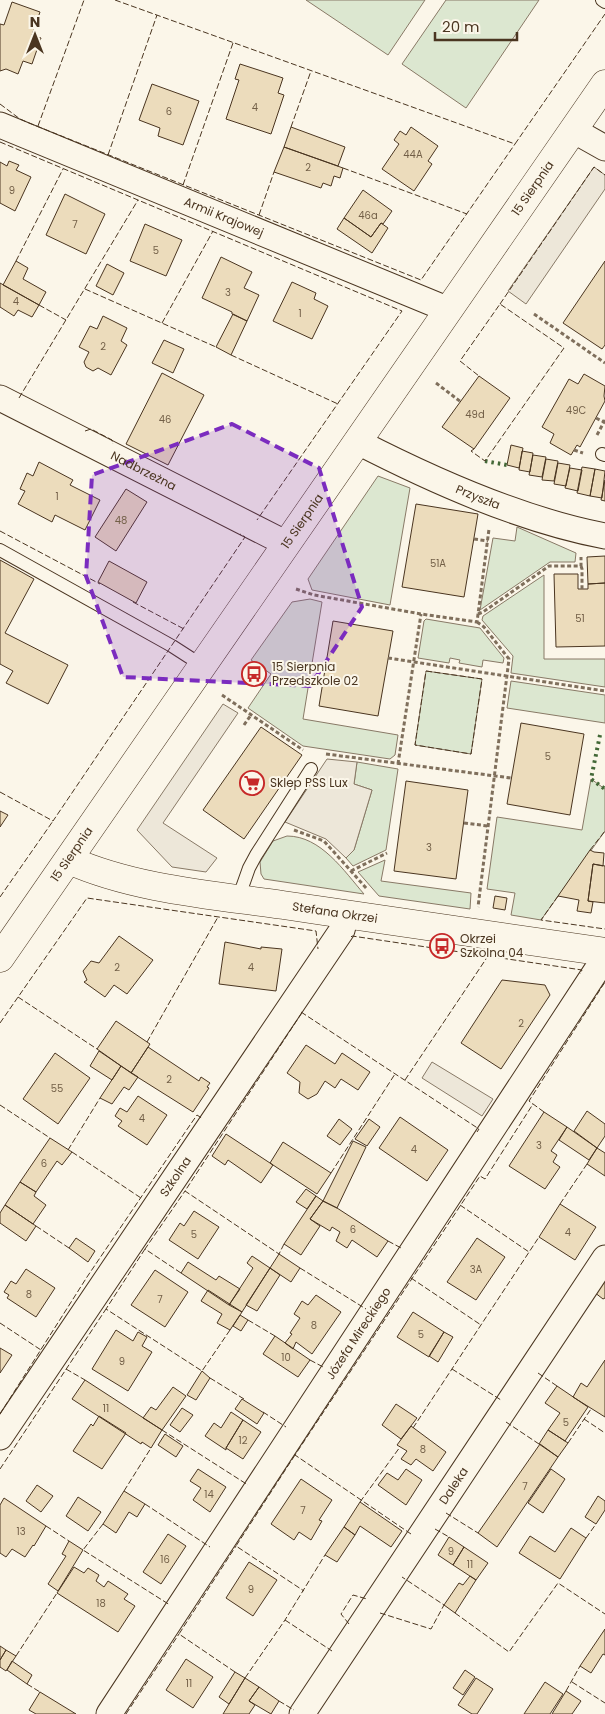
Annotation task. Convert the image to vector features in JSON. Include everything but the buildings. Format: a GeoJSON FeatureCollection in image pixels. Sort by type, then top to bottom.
{"type":"FeatureCollection","features":[{"type":"Feature","properties":{"kind":"street","name":"15 Sierpnia"},"geometry":{"type":"LineString","coordinates":[[0,958],[605,84]]}},
{"type":"Feature","properties":{"kind":"street","name":"Armii Krajowej"},"geometry":{"type":"LineString","coordinates":[[0,125],[449,310]]}},
{"type":"Feature","properties":{"kind":"street"},"geometry":{"type":"LineString","coordinates":[[573,130],[605,148]]}},
{"type":"Feature","properties":{"kind":"street","name":"Nadbrzeżna"},"geometry":{"type":"LineString","coordinates":[[0,398],[287,544]]}},
{"type":"Feature","properties":{"kind":"street","name":"Przyszła"},"geometry":{"type":"LineString","coordinates":[[358,442],[407,466],[493,503],[536,519],[594,534]]}},
{"type":"Feature","properties":{"kind":"street","name":"Stefana Okrzei"},"geometry":{"type":"LineString","coordinates":[[68,860],[136,882],[346,915],[604,951]]}},
{"type":"Feature","properties":{"kind":"street","name":"Szkolna"},"geometry":{"type":"LineString","coordinates":[[0,1437],[342,930],[346,915]]}},
{"type":"Feature","properties":{"kind":"street","name":"Józefa Mireckiego"},"geometry":{"type":"LineString","coordinates":[[109,1714],[594,974],[604,951]]}},
{"type":"Feature","properties":{"kind":"street","name":"Daleka"},"geometry":{"type":"LineString","coordinates":[[302,1714],[605,1258]]}},
{"type":"Feature","properties":{"kind":"lane"},"geometry":{"type":"LineString","coordinates":[[0,550],[172,646],[203,666]]}},
{"type":"Feature","properties":{"kind":"lane"},"geometry":{"type":"LineString","coordinates":[[238,899],[249,868],[311,768]]}},
{"type":"Feature","properties":{"kind":"path"},"geometry":{"type":"LineString","coordinates":[[534,314],[605,363]]}},
{"type":"Feature","properties":{"kind":"path"},"geometry":{"type":"LineString","coordinates":[[436,383],[461,402]]}},
{"type":"Feature","properties":{"kind":"path"},"geometry":{"type":"LineString","coordinates":[[596,418],[604,422]]}},
{"type":"Feature","properties":{"kind":"path"},"geometry":{"type":"LineString","coordinates":[[477,622],[490,522]]}},
{"type":"Feature","properties":{"kind":"path"},"geometry":{"type":"LineString","coordinates":[[582,588],[581,566],[594,534]]}},
{"type":"Feature","properties":{"kind":"path"},"geometry":{"type":"LineString","coordinates":[[474,539],[488,541]]}},
{"type":"Feature","properties":{"kind":"path"},"geometry":{"type":"LineString","coordinates":[[478,614],[550,566],[581,566]]}},
{"type":"Feature","properties":{"kind":"path"},"geometry":{"type":"LineString","coordinates":[[296,589],[314,595],[477,622],[484,627],[509,659],[477,916]]}},
{"type":"Feature","properties":{"kind":"path"},"geometry":{"type":"LineString","coordinates":[[398,764],[421,614]]}},
{"type":"Feature","properties":{"kind":"path"},"geometry":{"type":"LineString","coordinates":[[388,658],[605,691]]}},
{"type":"Feature","properties":{"kind":"path"},"geometry":{"type":"LineString","coordinates":[[222,695],[301,750],[310,752]]}},
{"type":"Feature","properties":{"kind":"path"},"geometry":{"type":"LineString","coordinates":[[244,725],[251,715]]}},
{"type":"Feature","properties":{"kind":"path"},"geometry":{"type":"LineString","coordinates":[[318,753],[511,778]]}},
{"type":"Feature","properties":{"kind":"path"},"geometry":{"type":"LineString","coordinates":[[464,823],[488,826]]}},
{"type":"Feature","properties":{"kind":"path"},"geometry":{"type":"LineString","coordinates":[[277,824],[324,842],[370,892]]}},
{"type":"Feature","properties":{"kind":"path"},"geometry":{"type":"LineString","coordinates":[[351,871],[387,853]]}},
{"type":"Feature","properties":{"kind":"highlighted area"},"geometry":{"type":"Polygon","coordinates":[[[232,424],[319,468],[362,607],[310,686],[123,677],[86,576],[92,475],[232,424]]]}},
{"type":"Feature","properties":{"kind":"green space"},"geometry":{"type":"Polygon","coordinates":[[[306,0],[425,0],[388,55],[306,0]]]}},
{"type":"Feature","properties":{"kind":"green space"},"geometry":{"type":"Polygon","coordinates":[[[446,0],[539,0],[466,108],[402,64],[446,0]]]}},
{"type":"Feature","properties":{"kind":"green space"},"geometry":{"type":"Polygon","coordinates":[[[378,476],[410,488],[390,605],[312,590],[308,579],[378,476]]]}},
{"type":"Feature","properties":{"kind":"green space"},"geometry":{"type":"Polygon","coordinates":[[[517,527],[576,553],[575,562],[550,562],[480,610],[493,538],[515,541],[517,527]]]}},
{"type":"Feature","properties":{"kind":"green space"},"geometry":{"type":"Polygon","coordinates":[[[544,575],[544,659],[605,659],[605,687],[511,673],[513,656],[482,620],[483,616],[544,575]]]}},
{"type":"Feature","properties":{"kind":"green space"},"geometry":{"type":"Polygon","coordinates":[[[310,599],[322,602],[303,719],[398,735],[395,755],[390,759],[303,746],[248,708],[271,674],[251,660],[292,602],[310,599]]]}},
{"type":"Feature","properties":{"kind":"green space"},"geometry":{"type":"Polygon","coordinates":[[[426,619],[480,628],[504,658],[503,663],[483,660],[482,667],[459,663],[460,660],[450,658],[449,663],[418,658],[424,621],[426,619]]]}},
{"type":"Feature","properties":{"kind":"green space"},"geometry":{"type":"Polygon","coordinates":[[[426,671],[482,679],[471,754],[415,745],[426,671]]]}},
{"type":"Feature","properties":{"kind":"green space"},"geometry":{"type":"Polygon","coordinates":[[[511,681],[605,695],[605,723],[507,708],[511,681]]]}},
{"type":"Feature","properties":{"kind":"green space"},"geometry":{"type":"Polygon","coordinates":[[[357,762],[398,769],[386,850],[353,866],[346,858],[354,850],[372,790],[354,784],[357,762]]]}},
{"type":"Feature","properties":{"kind":"green space"},"geometry":{"type":"Polygon","coordinates":[[[591,779],[605,789],[605,831],[541,920],[511,915],[515,893],[487,889],[497,817],[582,830],[591,779]]]}},
{"type":"Feature","properties":{"kind":"green space"},"geometry":{"type":"Polygon","coordinates":[[[287,836],[311,842],[321,848],[331,856],[364,894],[264,879],[261,874],[260,862],[273,841],[287,836]]]}},
{"type":"Feature","properties":{"kind":"green space"},"geometry":{"type":"Polygon","coordinates":[[[385,860],[381,881],[471,893],[470,909],[379,896],[358,872],[385,860]]]}},
{"type":"Feature","properties":{"kind":"shaded area"},"geometry":{"type":"Polygon","coordinates":[[[594,167],[605,175],[605,189],[526,304],[508,291],[594,167]]]}},
{"type":"Feature","properties":{"kind":"shaded area"},"geometry":{"type":"Polygon","coordinates":[[[223,704],[238,713],[163,823],[217,858],[206,872],[172,867],[137,830],[223,704]]]}},
{"type":"Feature","properties":{"kind":"shaded area"},"geometry":{"type":"Polygon","coordinates":[[[327,759],[357,762],[354,784],[372,790],[354,850],[346,858],[326,839],[285,822],[327,759]]]}},
{"type":"Feature","properties":{"kind":"shaded area"},"geometry":{"type":"Polygon","coordinates":[[[432,1062],[493,1099],[482,1116],[422,1078],[432,1062]]]}},
{"type":"Feature","properties":{"kind":"hedge"},"geometry":{"type":"LineString","coordinates":[[485,461],[507,465]]}},
{"type":"Feature","properties":{"kind":"hedge"},"geometry":{"type":"LineString","coordinates":[[600,735],[591,779],[605,789]]}},
{"type":"Feature","properties":{"kind":"fence"},"geometry":{"type":"LineString","coordinates":[[38,126],[84,0]]}},
{"type":"Feature","properties":{"kind":"fence"},"geometry":{"type":"LineString","coordinates":[[115,0],[515,144],[605,14]]}},
{"type":"Feature","properties":{"kind":"fence"},"geometry":{"type":"LineString","coordinates":[[108,155],[157,15]]}},
{"type":"Feature","properties":{"kind":"fence"},"geometry":{"type":"LineString","coordinates":[[183,185],[233,43]]}},
{"type":"Feature","properties":{"kind":"fence"},"geometry":{"type":"LineString","coordinates":[[291,127],[311,71]]}},
{"type":"Feature","properties":{"kind":"fence"},"geometry":{"type":"LineString","coordinates":[[0,104],[20,119],[29,123],[421,280],[515,144]]}},
{"type":"Feature","properties":{"kind":"fence"},"geometry":{"type":"LineString","coordinates":[[0,142],[402,311],[257,520]]}},
{"type":"Feature","properties":{"kind":"fence"},"geometry":{"type":"LineString","coordinates":[[500,304],[594,167],[605,175]]}},
{"type":"Feature","properties":{"kind":"fence"},"geometry":{"type":"LineString","coordinates":[[343,168],[467,214]]}},
{"type":"Feature","properties":{"kind":"fence"},"geometry":{"type":"LineString","coordinates":[[16,261],[63,169]]}},
{"type":"Feature","properties":{"kind":"fence"},"geometry":{"type":"LineString","coordinates":[[259,215],[274,172]]}},
{"type":"Feature","properties":{"kind":"fence"},"geometry":{"type":"LineString","coordinates":[[19,398],[138,200]]}},
{"type":"Feature","properties":{"kind":"fence"},"geometry":{"type":"LineString","coordinates":[[162,323],[213,231]]}},
{"type":"Feature","properties":{"kind":"fence"},"geometry":{"type":"LineString","coordinates":[[85,289],[216,347]]}},
{"type":"Feature","properties":{"kind":"fence"},"geometry":{"type":"LineString","coordinates":[[474,449],[471,451],[485,461],[564,348],[500,304],[460,361],[479,376]]}},
{"type":"Feature","properties":{"kind":"fence"},"geometry":{"type":"LineString","coordinates":[[39,305],[66,320]]}},
{"type":"Feature","properties":{"kind":"fence"},"geometry":{"type":"LineString","coordinates":[[231,355],[338,404]]}},
{"type":"Feature","properties":{"kind":"fence"},"geometry":{"type":"LineString","coordinates":[[85,431],[91,429],[112,440],[113,444]]}},
{"type":"Feature","properties":{"kind":"fence"},"geometry":{"type":"LineString","coordinates":[[0,531],[100,584]]}},
{"type":"Feature","properties":{"kind":"fence"},"geometry":{"type":"LineString","coordinates":[[0,792],[53,821],[245,537],[240,534]]}},
{"type":"Feature","properties":{"kind":"fence"},"geometry":{"type":"LineString","coordinates":[[133,602],[184,629]]}},
{"type":"Feature","properties":{"kind":"fence"},"geometry":{"type":"LineString","coordinates":[[426,671],[482,679],[471,754],[415,745],[426,671]]}},
{"type":"Feature","properties":{"kind":"fence"},"geometry":{"type":"LineString","coordinates":[[0,897],[53,821]]}},
{"type":"Feature","properties":{"kind":"fence"},"geometry":{"type":"LineString","coordinates":[[590,850],[605,831]]}},
{"type":"Feature","properties":{"kind":"fence"},"geometry":{"type":"LineString","coordinates":[[558,896],[541,920],[605,929]]}},
{"type":"Feature","properties":{"kind":"fence"},"geometry":{"type":"LineString","coordinates":[[0,1023],[87,898],[316,931],[318,949]]}},
{"type":"Feature","properties":{"kind":"fence"},"geometry":{"type":"LineString","coordinates":[[147,1042],[218,917]]}},
{"type":"Feature","properties":{"kind":"fence"},"geometry":{"type":"LineString","coordinates":[[351,937],[582,970],[580,974]]}},
{"type":"Feature","properties":{"kind":"fence"},"geometry":{"type":"LineString","coordinates":[[405,1080],[488,956]]}},
{"type":"Feature","properties":{"kind":"fence"},"geometry":{"type":"LineString","coordinates":[[544,1112],[529,1101],[605,982]]}},
{"type":"Feature","properties":{"kind":"fence"},"geometry":{"type":"LineString","coordinates":[[18,997],[97,1049]]}},
{"type":"Feature","properties":{"kind":"fence"},"geometry":{"type":"LineString","coordinates":[[284,1244],[279,1254],[185,1191],[303,1011]]}},
{"type":"Feature","properties":{"kind":"fence"},"geometry":{"type":"LineString","coordinates":[[301,1012],[479,1129],[477,1132]]}},
{"type":"Feature","properties":{"kind":"fence"},"geometry":{"type":"LineString","coordinates":[[331,1173],[395,1074]]}},
{"type":"Feature","properties":{"kind":"fence"},"geometry":{"type":"LineString","coordinates":[[68,1150],[100,1098]]}},
{"type":"Feature","properties":{"kind":"fence"},"geometry":{"type":"LineString","coordinates":[[411,1534],[295,1455],[480,1176],[485,1179],[533,1104]]}},
{"type":"Feature","properties":{"kind":"fence"},"geometry":{"type":"LineString","coordinates":[[0,1105],[50,1138]]}},
{"type":"Feature","properties":{"kind":"fence"},"geometry":{"type":"LineString","coordinates":[[0,1414],[87,1277],[190,1125],[197,1115],[203,1119]]}},
{"type":"Feature","properties":{"kind":"fence"},"geometry":{"type":"LineString","coordinates":[[72,1152],[141,1198]]}},
{"type":"Feature","properties":{"kind":"fence"},"geometry":{"type":"LineString","coordinates":[[560,1204],[587,1164]]}},
{"type":"Feature","properties":{"kind":"fence"},"geometry":{"type":"LineString","coordinates":[[181,1273],[145,1249],[185,1191]]}},
{"type":"Feature","properties":{"kind":"fence"},"geometry":{"type":"LineString","coordinates":[[460,1205],[529,1252]]}},
{"type":"Feature","properties":{"kind":"fence"},"geometry":{"type":"LineString","coordinates":[[36,1226],[69,1248]]}},
{"type":"Feature","properties":{"kind":"fence"},"geometry":{"type":"LineString","coordinates":[[413,1428],[539,1237]]}},
{"type":"Feature","properties":{"kind":"fence"},"geometry":{"type":"LineString","coordinates":[[388,1241],[403,1249]]}},
{"type":"Feature","properties":{"kind":"fence"},"geometry":{"type":"LineString","coordinates":[[145,1249],[106,1309],[202,1371],[230,1330]]}},
{"type":"Feature","properties":{"kind":"fence"},"geometry":{"type":"LineString","coordinates":[[300,1268],[366,1309]]}},
{"type":"Feature","properties":{"kind":"fence"},"geometry":{"type":"LineString","coordinates":[[411,1278],[481,1325]]}},
{"type":"Feature","properties":{"kind":"fence"},"geometry":{"type":"LineString","coordinates":[[0,1469],[106,1309]]}},
{"type":"Feature","properties":{"kind":"fence"},"geometry":{"type":"LineString","coordinates":[[248,1320],[275,1336]]}},
{"type":"Feature","properties":{"kind":"fence"},"geometry":{"type":"LineString","coordinates":[[0,1323],[41,1350]]}},
{"type":"Feature","properties":{"kind":"fence"},"geometry":{"type":"LineString","coordinates":[[310,1360],[325,1368]]}},
{"type":"Feature","properties":{"kind":"fence"},"geometry":{"type":"LineString","coordinates":[[66,1369],[85,1380]]}},
{"type":"Feature","properties":{"kind":"fence"},"geometry":{"type":"LineString","coordinates":[[452,1369],[501,1400]]}},
{"type":"Feature","properties":{"kind":"fence"},"geometry":{"type":"LineString","coordinates":[[538,1373],[557,1386]]}},
{"type":"Feature","properties":{"kind":"fence"},"geometry":{"type":"LineString","coordinates":[[210,1378],[244,1399]]}},
{"type":"Feature","properties":{"kind":"fence"},"geometry":{"type":"LineString","coordinates":[[568,1443],[591,1409]]}},
{"type":"Feature","properties":{"kind":"fence"},"geometry":{"type":"LineString","coordinates":[[263,1412],[286,1427]]}},
{"type":"Feature","properties":{"kind":"fence"},"geometry":{"type":"LineString","coordinates":[[584,1419],[605,1433]]}},
{"type":"Feature","properties":{"kind":"fence"},"geometry":{"type":"LineString","coordinates":[[506,1422],[539,1444]]}},
{"type":"Feature","properties":{"kind":"fence"},"geometry":{"type":"LineString","coordinates":[[162,1430],[248,1485]]}},
{"type":"Feature","properties":{"kind":"fence"},"geometry":{"type":"LineString","coordinates":[[360,1502],[400,1447]]}},
{"type":"Feature","properties":{"kind":"fence"},"geometry":{"type":"LineString","coordinates":[[124,1491],[151,1448]]}},
{"type":"Feature","properties":{"kind":"fence"},"geometry":{"type":"LineString","coordinates":[[295,1455],[236,1546],[304,1591]]}},
{"type":"Feature","properties":{"kind":"fence"},"geometry":{"type":"LineString","coordinates":[[145,1504],[210,1547]]}},
{"type":"Feature","properties":{"kind":"fence"},"geometry":{"type":"LineString","coordinates":[[446,1513],[478,1533]]}},
{"type":"Feature","properties":{"kind":"fence"},"geometry":{"type":"LineString","coordinates":[[103,1524],[83,1550],[170,1605]]}},
{"type":"Feature","properties":{"kind":"fence"},"geometry":{"type":"LineString","coordinates":[[586,1538],[596,1524]]}},
{"type":"Feature","properties":{"kind":"fence"},"geometry":{"type":"LineString","coordinates":[[46,1526],[69,1541]]}},
{"type":"Feature","properties":{"kind":"fence"},"geometry":{"type":"LineString","coordinates":[[435,1529],[449,1537]]}},
{"type":"Feature","properties":{"kind":"fence"},"geometry":{"type":"LineString","coordinates":[[235,1672],[179,1634],[236,1546]]}},
{"type":"Feature","properties":{"kind":"fence"},"geometry":{"type":"LineString","coordinates":[[245,1678],[285,1620],[325,1555]]}},
{"type":"Feature","properties":{"kind":"fence"},"geometry":{"type":"LineString","coordinates":[[380,1613],[431,1629],[444,1605],[402,1577]]}},
{"type":"Feature","properties":{"kind":"fence"},"geometry":{"type":"LineString","coordinates":[[455,1613],[509,1652],[558,1583],[605,1614]]}},
{"type":"Feature","properties":{"kind":"fence"},"geometry":{"type":"LineString","coordinates":[[16,1656],[57,1593]]}},
{"type":"Feature","properties":{"kind":"fence"},"geometry":{"type":"LineString","coordinates":[[349,1624],[341,1614],[353,1595],[367,1599]]}},
{"type":"Feature","properties":{"kind":"fence"},"geometry":{"type":"LineString","coordinates":[[285,1620],[332,1651]]}},
{"type":"Feature","properties":{"kind":"fence"},"geometry":{"type":"LineString","coordinates":[[126,1714],[179,1634]]}},
{"type":"Feature","properties":{"kind":"fence"},"geometry":{"type":"LineString","coordinates":[[566,1691],[580,1666]]}},
{"type":"Feature","properties":{"kind":"fence"},"geometry":{"type":"LineString","coordinates":[[572,1682],[605,1703]]}},
{"type":"Feature","properties":{"kind":"fence"},"geometry":{"type":"LineString","coordinates":[[27,1684],[40,1692]]}},
{"type":"Feature","properties":{"kind":"fence"},"geometry":{"type":"LineString","coordinates":[[279,1701],[294,1710]]}},
{"type":"Feature","properties":{"kind":"place","name":"15 Sierpnia Przedszkole 02"},"geometry":{"type":"Point","coordinates":[254,674]}},
{"type":"Feature","properties":{"kind":"place","name":"Sklep PSS Lux"},"geometry":{"type":"Point","coordinates":[252,783]}},
{"type":"Feature","properties":{"kind":"place","name":"Okrzei Szkolna 04"},"geometry":{"type":"Point","coordinates":[442,946]}}]}
